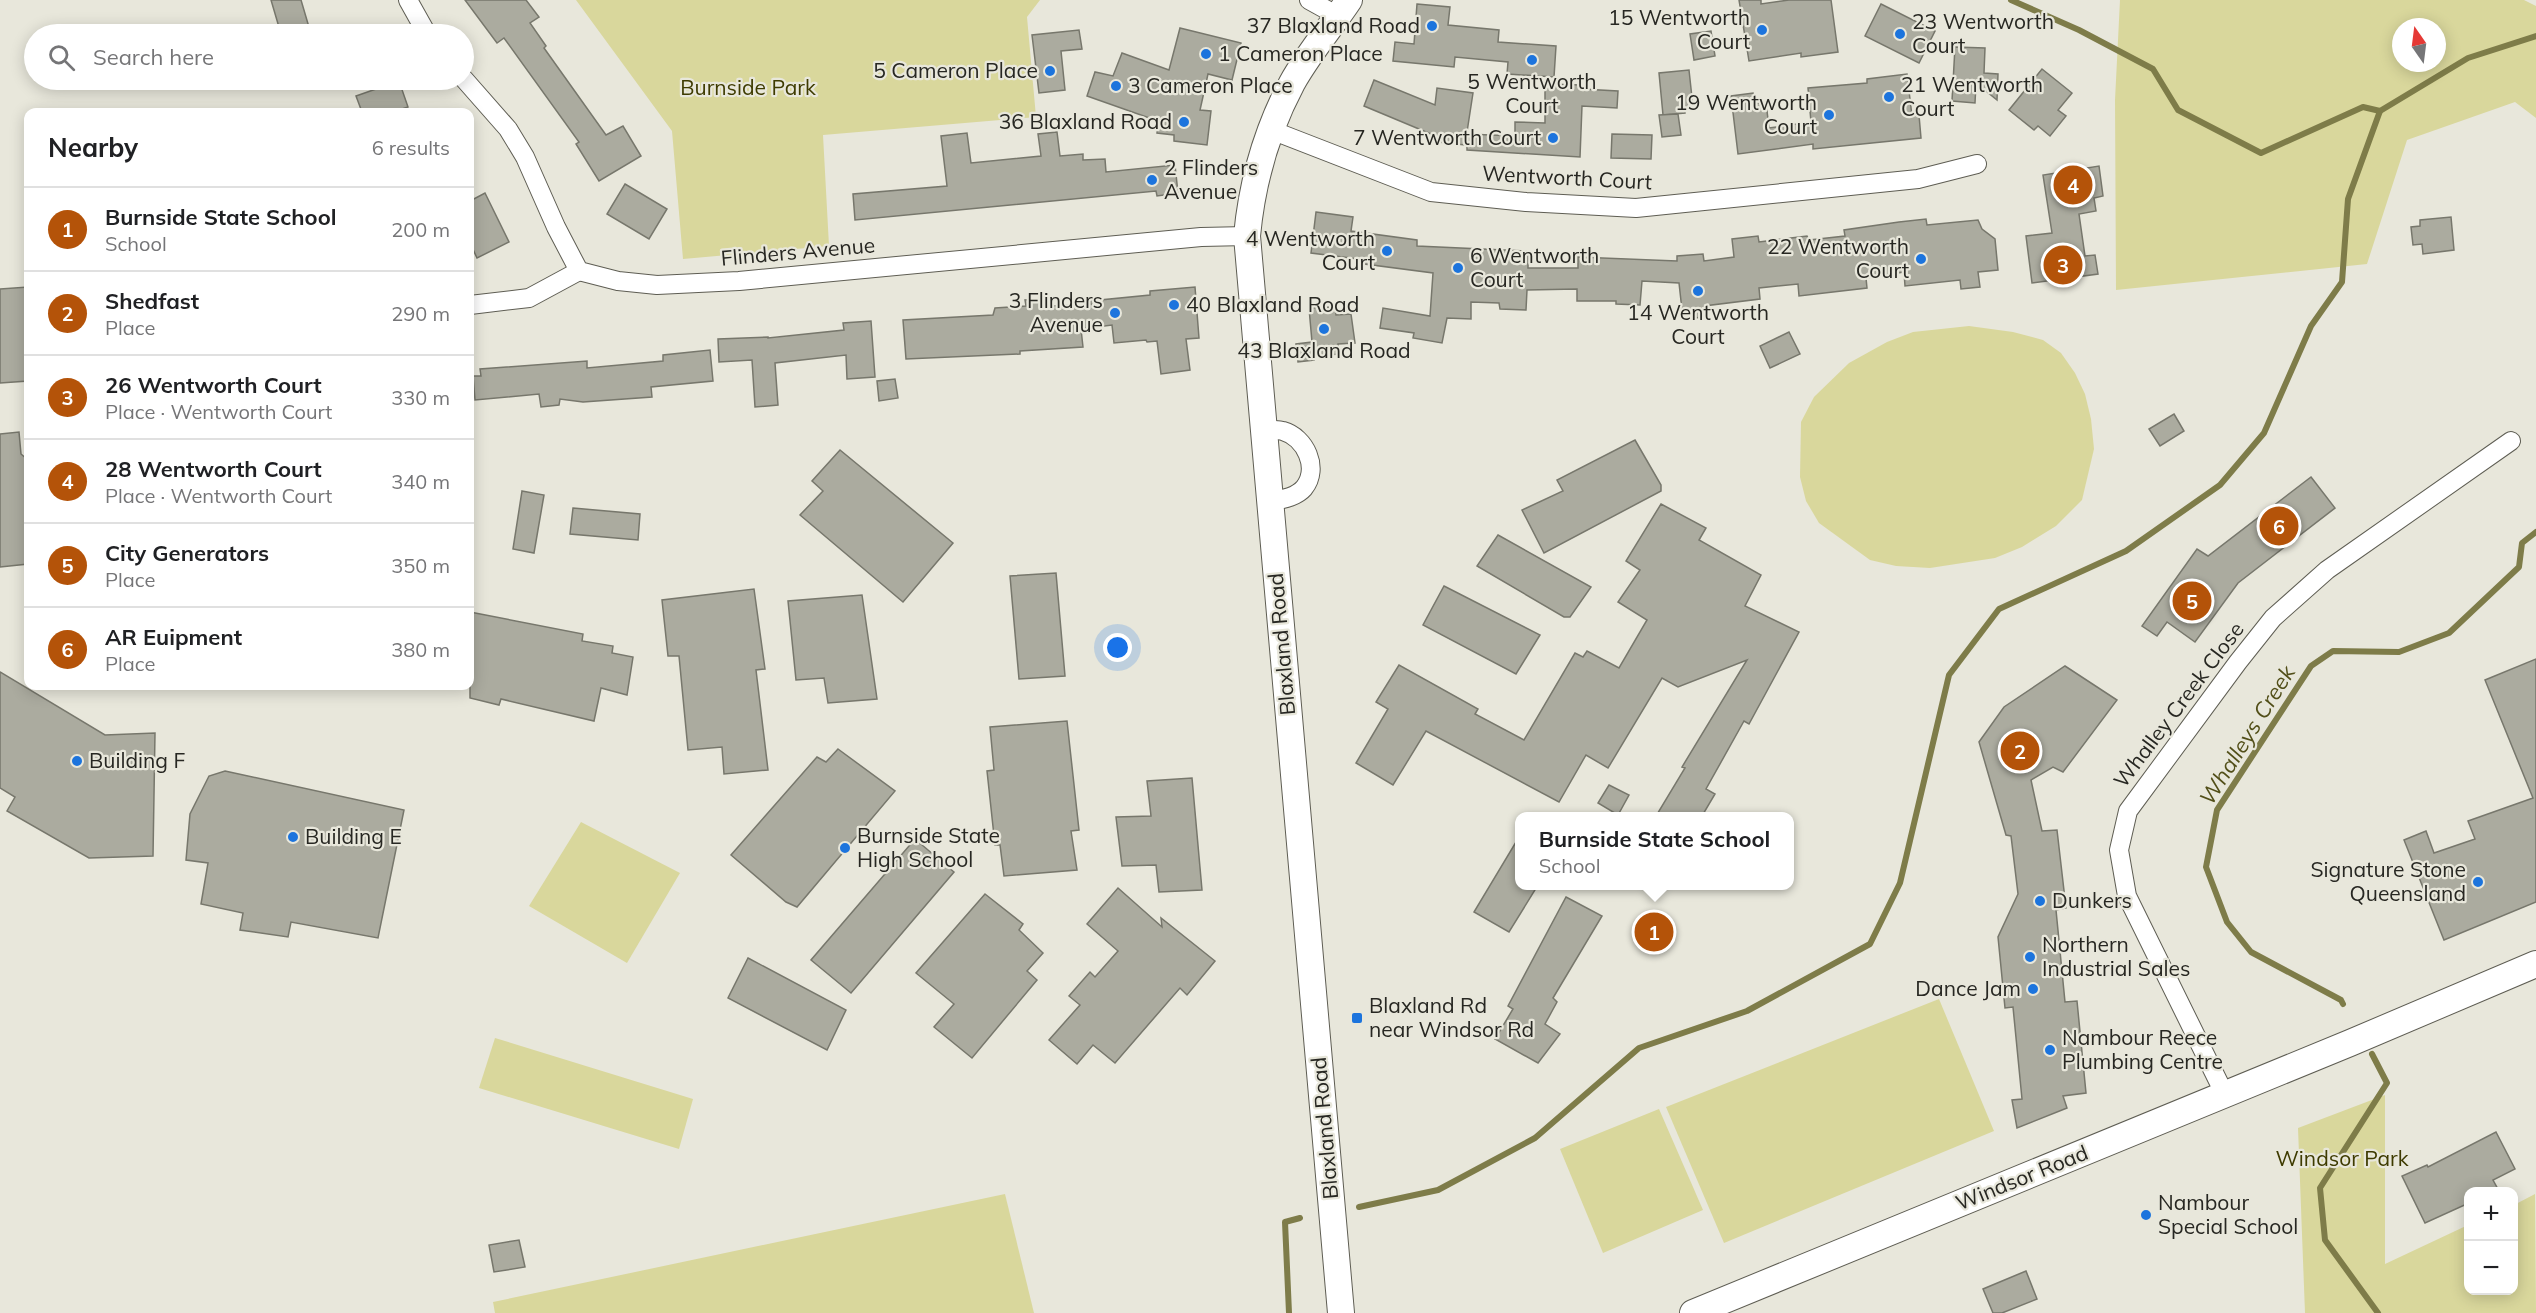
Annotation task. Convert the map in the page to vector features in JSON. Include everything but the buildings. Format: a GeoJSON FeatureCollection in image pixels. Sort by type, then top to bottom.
{"type":"FeatureCollection","features":[{"type":"Feature","properties":{"kind":"street"},"geometry":{"type":"LineString","coordinates":[[408,0],[421,24]]}},
{"type":"Feature","properties":{"kind":"street"},"geometry":{"type":"LineString","coordinates":[[1309,0],[1344,8]]}},
{"type":"Feature","properties":{"kind":"street","name":"Blaxland Road"},"geometry":{"type":"LineString","coordinates":[[1341,1313],[1247,236],[1256,176],[1270,130],[1293,82],[1344,8]]}},
{"type":"Feature","properties":{"kind":"street"},"geometry":{"type":"LineString","coordinates":[[473,90],[514,138],[579,271],[530,298],[474,305]]}},
{"type":"Feature","properties":{"kind":"street","name":"Wentworth Court"},"geometry":{"type":"LineString","coordinates":[[1270,130],[1431,192],[1526,202],[1636,208],[1918,179],[1977,164]]}},
{"type":"Feature","properties":{"kind":"street","name":"Flinders Avenue"},"geometry":{"type":"LineString","coordinates":[[579,271],[618,281],[657,285],[704,283],[1201,237],[1247,236]]}},
{"type":"Feature","properties":{"kind":"street"},"geometry":{"type":"LineString","coordinates":[[1264,431],[1281,430],[1295,436],[1311,460],[1311,472],[1304,488],[1285,500],[1270,501]]}},
{"type":"Feature","properties":{"kind":"street","name":"Whalley Creek Close"},"geometry":{"type":"LineString","coordinates":[[2225,1095],[2127,896],[2119,849],[2128,810],[2273,618],[2327,570],[2511,441]]}},
{"type":"Feature","properties":{"kind":"street","name":"Windsor Road"},"geometry":{"type":"LineString","coordinates":[[1693,1313],[2225,1095],[2536,964]]}},
{"type":"Feature","properties":{"kind":"green space","name":"Burnside Park"},"geometry":{"type":"Polygon","coordinates":[[[576,0],[1040,0],[1027,17],[1036,117],[823,135],[829,246],[683,259],[672,131],[576,0]]]}},
{"type":"Feature","properties":{"kind":"green space"},"geometry":{"type":"Polygon","coordinates":[[[2120,0],[2524,0],[2536,6],[2536,118],[2515,102],[2407,140],[2367,264],[2116,290],[2115,100],[2120,0]]]}},
{"type":"Feature","properties":{"kind":"green space"},"geometry":{"type":"Polygon","coordinates":[[[1969,326],[2013,332],[2043,340],[2061,353],[2075,373],[2085,394],[2091,419],[2094,449],[2082,500],[2056,526],[2022,547],[1995,558],[1930,568],[1896,566],[1870,560],[1819,523],[1806,501],[1800,477],[1801,422],[1814,397],[1849,363],[1887,342],[1913,332],[1969,326]]]}},
{"type":"Feature","properties":{"kind":"green space"},"geometry":{"type":"Polygon","coordinates":[[[581,822],[680,873],[627,963],[529,906],[581,822]]]}},
{"type":"Feature","properties":{"kind":"green space"},"geometry":{"type":"Polygon","coordinates":[[[1939,999],[1994,1131],[1724,1243],[1666,1107],[1939,999]]]}},
{"type":"Feature","properties":{"kind":"green space"},"geometry":{"type":"Polygon","coordinates":[[[495,1038],[693,1099],[679,1149],[479,1088],[495,1038]]]}},
{"type":"Feature","properties":{"kind":"green space","name":"Windsor Park"},"geometry":{"type":"Polygon","coordinates":[[[2385,1095],[2385,1264],[2464,1227],[2464,1295],[2518,1295],[2518,1203],[2535,1194],[2536,1313],[2305,1313],[2298,1128],[2385,1095]]]}},
{"type":"Feature","properties":{"kind":"green space"},"geometry":{"type":"Polygon","coordinates":[[[1659,1109],[1703,1210],[1603,1253],[1560,1149],[1659,1109]]]}},
{"type":"Feature","properties":{"kind":"green space"},"geometry":{"type":"Polygon","coordinates":[[[1005,1194],[1034,1313],[495,1313],[493,1302],[1005,1194]]]}},
{"type":"Feature","properties":{"kind":"waterway"},"geometry":{"type":"LineString","coordinates":[[2011,0],[2079,30],[2153,69],[2178,110],[2261,153],[2363,107],[2380,111]]}},
{"type":"Feature","properties":{"kind":"waterway"},"geometry":{"type":"LineString","coordinates":[[1359,1207],[1438,1190],[1535,1138],[1639,1048],[1747,1011],[1870,944],[1900,883],[1949,675],[1999,609],[2126,551],[2220,485],[2264,433],[2311,326],[2342,282],[2348,199],[2380,111],[2468,58],[2536,36]]}},
{"type":"Feature","properties":{"kind":"waterway","name":"Whalleys Creek"},"geometry":{"type":"LineString","coordinates":[[2343,1004],[2341,1000],[2251,952],[2227,922],[2206,867],[2217,810],[2311,666],[2333,651],[2399,652],[2449,633],[2519,567],[2522,543],[2536,532]]}},
{"type":"Feature","properties":{"kind":"waterway","name":"Whalleys Creek"},"geometry":{"type":"LineString","coordinates":[[2372,1054],[2387,1083],[2320,1188],[2325,1240],[2378,1313]]}},
{"type":"Feature","properties":{"kind":"waterway"},"geometry":{"type":"LineString","coordinates":[[1289,1313],[1285,1222],[1300,1218]]}},
{"type":"Feature","properties":{"kind":"place","name":"37 Blaxland Road"},"geometry":{"type":"Point","coordinates":[1432,26]}},
{"type":"Feature","properties":{"kind":"place","name":"15 Wentworth Court"},"geometry":{"type":"Point","coordinates":[1762,30]}},
{"type":"Feature","properties":{"kind":"place","name":"23 Wentworth Court"},"geometry":{"type":"Point","coordinates":[1900,34]}},
{"type":"Feature","properties":{"kind":"place","name":"1 Cameron Place"},"geometry":{"type":"Point","coordinates":[1206,54]}},
{"type":"Feature","properties":{"kind":"place","name":"5 Wentworth Court"},"geometry":{"type":"Point","coordinates":[1532,60]}},
{"type":"Feature","properties":{"kind":"place","name":"5 Cameron Place"},"geometry":{"type":"Point","coordinates":[1050,71]}},
{"type":"Feature","properties":{"kind":"place","name":"3 Cameron Place"},"geometry":{"type":"Point","coordinates":[1116,86]}},
{"type":"Feature","properties":{"kind":"place","name":"21 Wentworth Court"},"geometry":{"type":"Point","coordinates":[1889,97]}},
{"type":"Feature","properties":{"kind":"place","name":"19 Wentworth Court"},"geometry":{"type":"Point","coordinates":[1829,115]}},
{"type":"Feature","properties":{"kind":"place","name":"36 Blaxland Road"},"geometry":{"type":"Point","coordinates":[1184,122]}},
{"type":"Feature","properties":{"kind":"place","name":"7 Wentworth Court"},"geometry":{"type":"Point","coordinates":[1553,138]}},
{"type":"Feature","properties":{"kind":"place","name":"2 Flinders Avenue"},"geometry":{"type":"Point","coordinates":[1152,180]}},
{"type":"Feature","properties":{"kind":"place","name":"28 Wentworth Court"},"geometry":{"type":"Point","coordinates":[2073,185]}},
{"type":"Feature","properties":{"kind":"place","name":"4 Wentworth Court"},"geometry":{"type":"Point","coordinates":[1387,251]}},
{"type":"Feature","properties":{"kind":"place","name":"22 Wentworth Court"},"geometry":{"type":"Point","coordinates":[1921,259]}},
{"type":"Feature","properties":{"kind":"place","name":"26 Wentworth Court"},"geometry":{"type":"Point","coordinates":[2063,265]}},
{"type":"Feature","properties":{"kind":"place","name":"6 Wentworth Court"},"geometry":{"type":"Point","coordinates":[1458,268]}},
{"type":"Feature","properties":{"kind":"place","name":"14 Wentworth Court"},"geometry":{"type":"Point","coordinates":[1698,291]}},
{"type":"Feature","properties":{"kind":"place","name":"40 Blaxland Road"},"geometry":{"type":"Point","coordinates":[1174,305]}},
{"type":"Feature","properties":{"kind":"place","name":"3 Flinders Avenue"},"geometry":{"type":"Point","coordinates":[1115,313]}},
{"type":"Feature","properties":{"kind":"place","name":"43 Blaxland Road"},"geometry":{"type":"Point","coordinates":[1324,329]}},
{"type":"Feature","properties":{"kind":"place","name":"AR Euipment"},"geometry":{"type":"Point","coordinates":[2279,526]}},
{"type":"Feature","properties":{"kind":"place","name":"City Generators"},"geometry":{"type":"Point","coordinates":[2192,601]}},
{"type":"Feature","properties":{"kind":"place","name":"Shedfast"},"geometry":{"type":"Point","coordinates":[2020,751]}},
{"type":"Feature","properties":{"kind":"place","name":"Building F"},"geometry":{"type":"Point","coordinates":[77,761]}},
{"type":"Feature","properties":{"kind":"place","name":"Building E"},"geometry":{"type":"Point","coordinates":[293,837]}},
{"type":"Feature","properties":{"kind":"place","name":"Burnside State High School"},"geometry":{"type":"Point","coordinates":[845,848]}},
{"type":"Feature","properties":{"kind":"place","name":"Signature Stone Queensland"},"geometry":{"type":"Point","coordinates":[2478,882]}},
{"type":"Feature","properties":{"kind":"place","name":"Dunkers"},"geometry":{"type":"Point","coordinates":[2040,901]}},
{"type":"Feature","properties":{"kind":"place","name":"Burnside State School"},"geometry":{"type":"Point","coordinates":[1654,932]}},
{"type":"Feature","properties":{"kind":"place","name":"Northern Industrial Sales"},"geometry":{"type":"Point","coordinates":[2030,957]}},
{"type":"Feature","properties":{"kind":"place","name":"Dance Jam"},"geometry":{"type":"Point","coordinates":[2033,989]}},
{"type":"Feature","properties":{"kind":"place","name":"Blaxland Rd near Windsor Rd"},"geometry":{"type":"Point","coordinates":[1357,1018]}},
{"type":"Feature","properties":{"kind":"place","name":"Nambour Reece Plumbing Centre"},"geometry":{"type":"Point","coordinates":[2050,1050]}},
{"type":"Feature","properties":{"kind":"place","name":"Nambour Special School"},"geometry":{"type":"Point","coordinates":[2146,1215]}}]}
